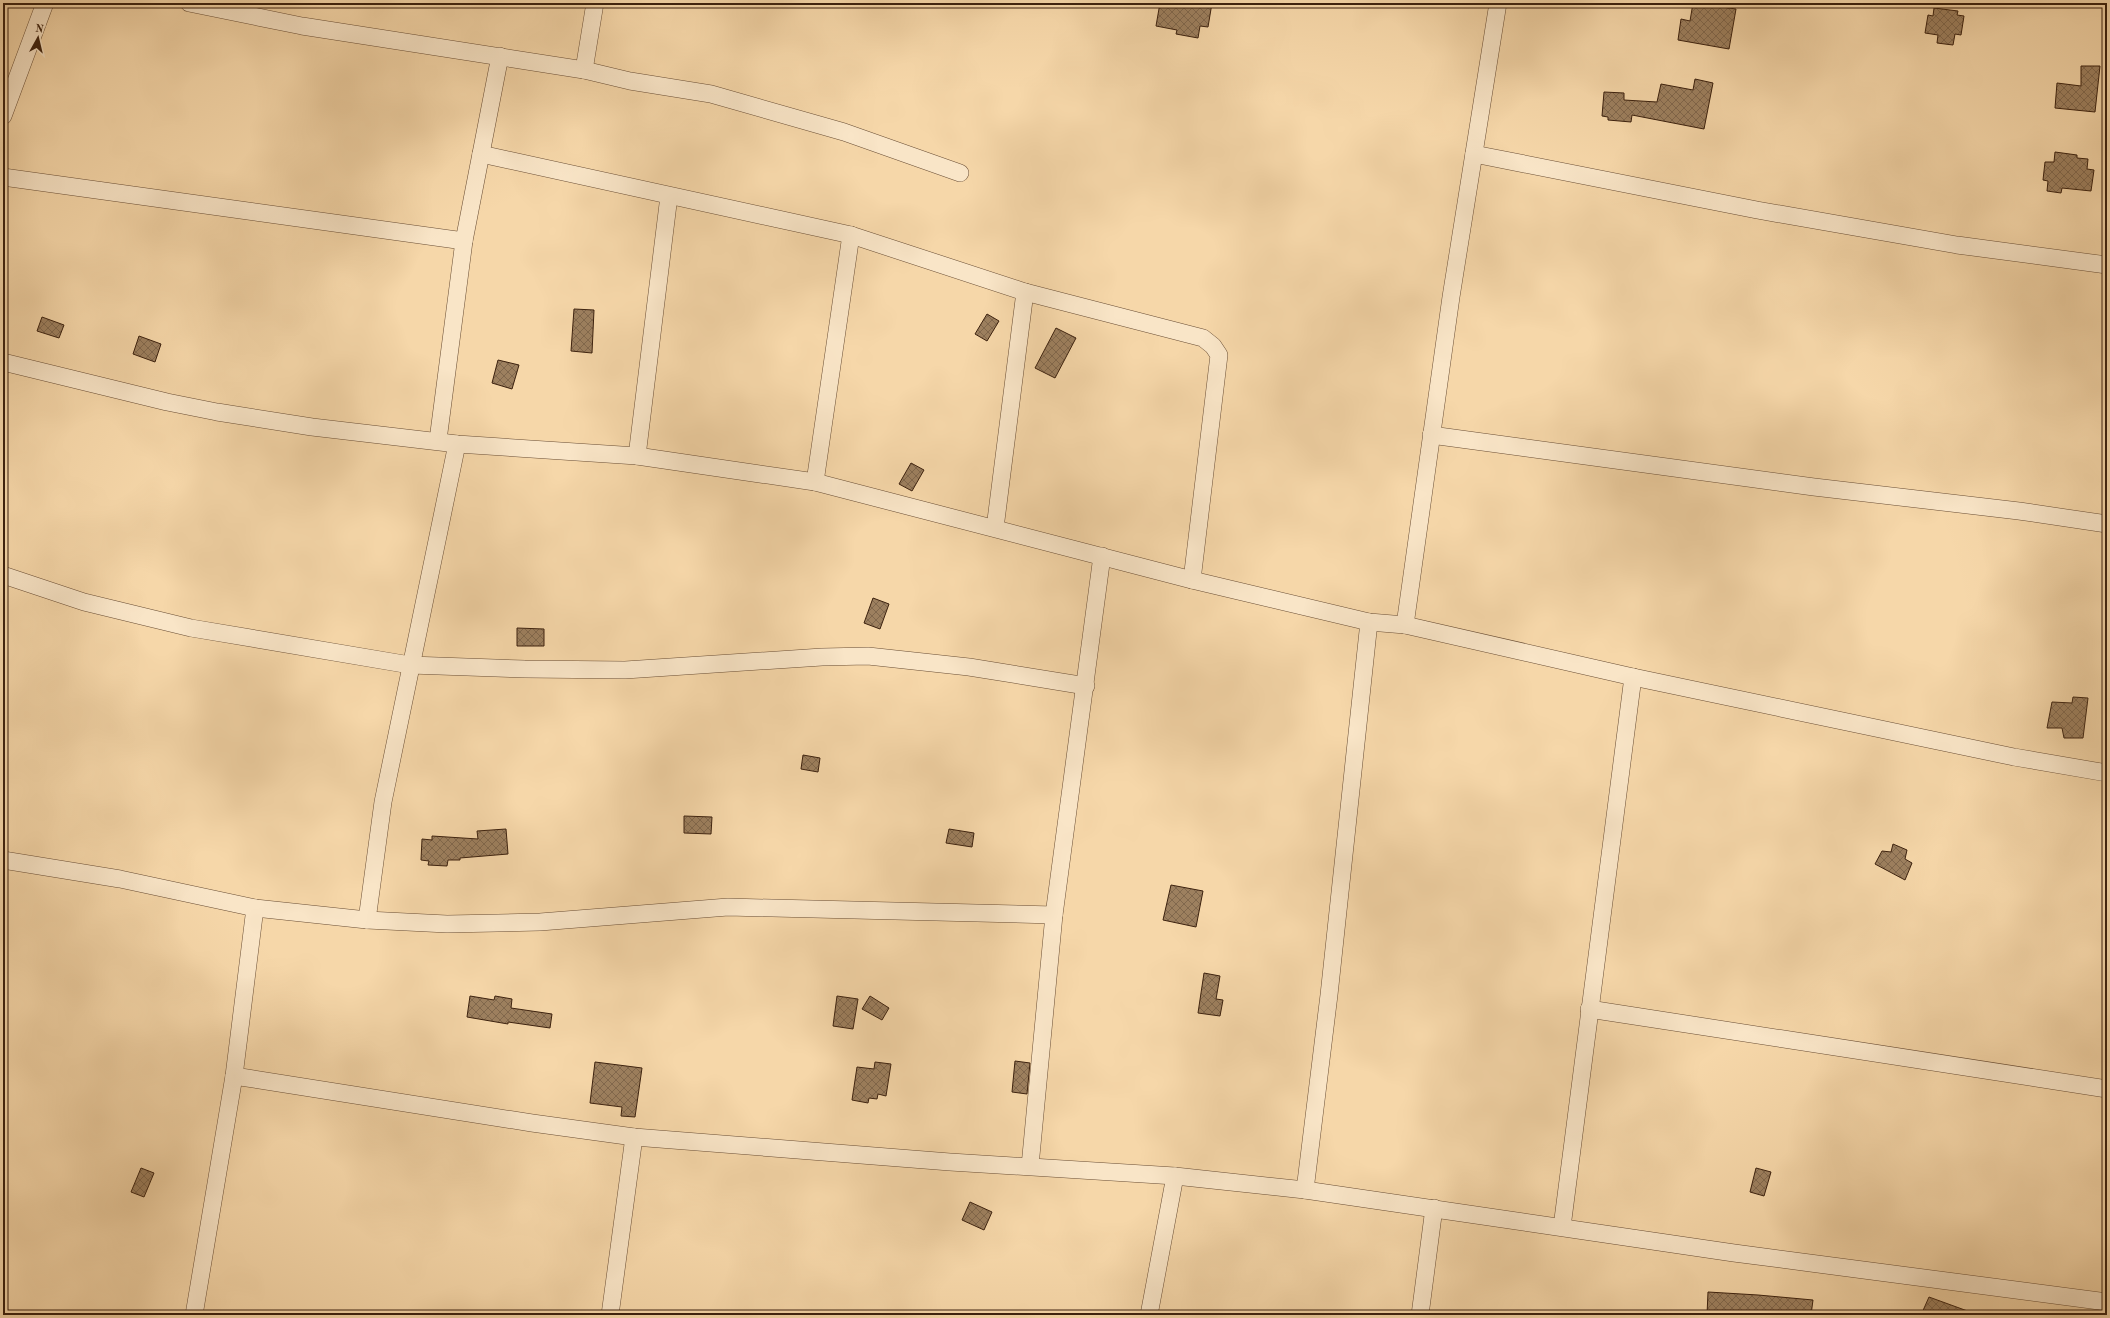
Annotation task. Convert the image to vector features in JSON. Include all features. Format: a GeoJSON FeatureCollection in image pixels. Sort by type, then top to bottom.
{"type":"FeatureCollection","features":[{"type":"Feature","properties":{"kind":"street"},"geometry":{"type":"LineString","coordinates":[[3,116],[45,3]]}},
{"type":"Feature","properties":{"kind":"street"},"geometry":{"type":"LineString","coordinates":[[189,3],[302,26],[500,56],[584,70],[630,81],[711,94],[844,132],[960,172]]}},
{"type":"Feature","properties":{"kind":"street"},"geometry":{"type":"LineString","coordinates":[[584,70],[595,3]]}},
{"type":"Feature","properties":{"kind":"street"},"geometry":{"type":"LineString","coordinates":[[1405,625],[1431,435],[1498,3]]}},
{"type":"Feature","properties":{"kind":"street"},"geometry":{"type":"LineString","coordinates":[[438,440],[464,241],[500,56]]}},
{"type":"Feature","properties":{"kind":"street"},"geometry":{"type":"LineString","coordinates":[[481,154],[851,235],[1025,292],[1203,338],[1213,346],[1219,355],[1192,580]]}},
{"type":"Feature","properties":{"kind":"street"},"geometry":{"type":"LineString","coordinates":[[1474,154],[1757,210],[1957,245],[2107,265]]}},
{"type":"Feature","properties":{"kind":"street"},"geometry":{"type":"LineString","coordinates":[[3,177],[464,241]]}},
{"type":"Feature","properties":{"kind":"street"},"geometry":{"type":"LineString","coordinates":[[637,456],[669,196]]}},
{"type":"Feature","properties":{"kind":"street"},"geometry":{"type":"LineString","coordinates":[[815,482],[851,235]]}},
{"type":"Feature","properties":{"kind":"street"},"geometry":{"type":"LineString","coordinates":[[995,528],[1025,292]]}},
{"type":"Feature","properties":{"kind":"street"},"geometry":{"type":"LineString","coordinates":[[3,362],[217,412],[312,427],[438,440],[456,444],[637,456],[815,482],[1192,580],[1369,622],[1405,625],[1633,677],[2014,757],[2107,773]]}},
{"type":"Feature","properties":{"kind":"street"},"geometry":{"type":"LineString","coordinates":[[1431,435],[1814,487],[2019,510],[2107,524]]}},
{"type":"Feature","properties":{"kind":"street"},"geometry":{"type":"LineString","coordinates":[[367,920],[383,802],[456,444]]}},
{"type":"Feature","properties":{"kind":"street"},"geometry":{"type":"LineString","coordinates":[[1030,1166],[1054,915],[1086,686],[1102,556]]}},
{"type":"Feature","properties":{"kind":"street"},"geometry":{"type":"LineString","coordinates":[[3,575],[84,602],[191,628],[410,665],[625,670],[775,659],[868,656],[969,667],[1086,686]]}},
{"type":"Feature","properties":{"kind":"street"},"geometry":{"type":"LineString","coordinates":[[1305,1190],[1330,987],[1369,622]]}},
{"type":"Feature","properties":{"kind":"street"},"geometry":{"type":"LineString","coordinates":[[1562,1227],[1633,677]]}},
{"type":"Feature","properties":{"kind":"street"},"geometry":{"type":"LineString","coordinates":[[3,860],[120,879],[255,908],[367,920],[447,924],[540,922],[728,907],[1054,915]]}},
{"type":"Feature","properties":{"kind":"street"},"geometry":{"type":"LineString","coordinates":[[194,1315],[234,1076],[255,908]]}},
{"type":"Feature","properties":{"kind":"street"},"geometry":{"type":"LineString","coordinates":[[1589,1009],[2107,1089]]}},
{"type":"Feature","properties":{"kind":"street"},"geometry":{"type":"LineString","coordinates":[[234,1076],[532,1123],[634,1137],[1175,1176],[1305,1190],[1734,1253],[2107,1302]]}},
{"type":"Feature","properties":{"kind":"street"},"geometry":{"type":"LineString","coordinates":[[610,1315],[634,1137]]}},
{"type":"Feature","properties":{"kind":"street"},"geometry":{"type":"LineString","coordinates":[[1149,1315],[1175,1176]]}},
{"type":"Feature","properties":{"kind":"street"},"geometry":{"type":"LineString","coordinates":[[1420,1315],[1434,1208]]}},
{"type":"Feature","properties":{"kind":"building"},"geometry":{"type":"Polygon","coordinates":[[[1160,3],[1212,3],[1208,27],[1200,26],[1198,38],[1176,34],[1177,30],[1156,26],[1160,3]]]}},
{"type":"Feature","properties":{"kind":"building"},"geometry":{"type":"Polygon","coordinates":[[[1693,3],[1736,9],[1729,49],[1678,40],[1681,19],[1690,21],[1693,3]]]}},
{"type":"Feature","properties":{"kind":"building"},"geometry":{"type":"Polygon","coordinates":[[[1934,8],[1958,11],[1957,15],[1964,16],[1961,35],[1955,34],[1953,45],[1937,43],[1938,35],[1925,33],[1928,15],[1933,16],[1934,8]]]}},
{"type":"Feature","properties":{"kind":"building"},"geometry":{"type":"Polygon","coordinates":[[[2081,66],[2100,66],[2095,112],[2055,108],[2057,83],[2081,86],[2081,66]]]}},
{"type":"Feature","properties":{"kind":"building"},"geometry":{"type":"Polygon","coordinates":[[[1695,79],[1713,83],[1704,129],[1632,115],[1631,122],[1608,120],[1608,117],[1602,116],[1604,92],[1624,93],[1624,100],[1657,102],[1661,84],[1693,90],[1695,79]]]}},
{"type":"Feature","properties":{"kind":"building"},"geometry":{"type":"Polygon","coordinates":[[[2055,152],[2077,155],[2077,158],[2088,159],[2087,169],[2094,170],[2091,191],[2062,188],[2061,193],[2047,191],[2048,181],[2043,180],[2045,162],[2054,162],[2055,152]]]}},
{"type":"Feature","properties":{"kind":"building"},"geometry":{"type":"Polygon","coordinates":[[[574,309],[594,310],[592,353],[571,351],[574,309]]]}},
{"type":"Feature","properties":{"kind":"building"},"geometry":{"type":"Polygon","coordinates":[[[987,314],[999,321],[987,341],[975,334],[987,314]]]}},
{"type":"Feature","properties":{"kind":"building"},"geometry":{"type":"Polygon","coordinates":[[[42,317],[64,325],[59,338],[37,331],[42,317]]]}},
{"type":"Feature","properties":{"kind":"building"},"geometry":{"type":"Polygon","coordinates":[[[1056,328],[1076,338],[1055,378],[1035,368],[1056,328]]]}},
{"type":"Feature","properties":{"kind":"building"},"geometry":{"type":"Polygon","coordinates":[[[139,336],[161,344],[155,362],[133,354],[139,336]]]}},
{"type":"Feature","properties":{"kind":"building"},"geometry":{"type":"Polygon","coordinates":[[[498,360],[519,365],[512,389],[492,383],[498,360]]]}},
{"type":"Feature","properties":{"kind":"building"},"geometry":{"type":"Polygon","coordinates":[[[911,463],[924,470],[912,491],[899,484],[911,463]]]}},
{"type":"Feature","properties":{"kind":"building"},"geometry":{"type":"Polygon","coordinates":[[[873,598],[889,604],[880,629],[864,623],[873,598]]]}},
{"type":"Feature","properties":{"kind":"building"},"geometry":{"type":"Polygon","coordinates":[[[517,628],[544,629],[544,646],[517,646],[517,628]]]}},
{"type":"Feature","properties":{"kind":"building"},"geometry":{"type":"Polygon","coordinates":[[[2073,697],[2088,698],[2083,738],[2064,738],[2062,728],[2047,728],[2052,702],[2072,703],[2073,697]]]}},
{"type":"Feature","properties":{"kind":"building"},"geometry":{"type":"Polygon","coordinates":[[[803,755],[820,758],[818,772],[801,769],[803,755]]]}},
{"type":"Feature","properties":{"kind":"building"},"geometry":{"type":"Polygon","coordinates":[[[684,816],[712,817],[711,834],[684,833],[684,816]]]}},
{"type":"Feature","properties":{"kind":"building"},"geometry":{"type":"Polygon","coordinates":[[[506,829],[508,854],[448,860],[447,866],[428,865],[429,861],[421,860],[422,839],[432,840],[432,836],[478,839],[477,831],[506,829]]]}},
{"type":"Feature","properties":{"kind":"building"},"geometry":{"type":"Polygon","coordinates":[[[949,829],[974,833],[972,847],[946,843],[949,829]]]}},
{"type":"Feature","properties":{"kind":"building"},"geometry":{"type":"Polygon","coordinates":[[[1893,844],[1907,850],[1905,859],[1912,863],[1905,880],[1875,864],[1882,851],[1891,852],[1893,844]]]}},
{"type":"Feature","properties":{"kind":"building"},"geometry":{"type":"Polygon","coordinates":[[[1171,885],[1203,891],[1196,927],[1163,920],[1171,885]]]}},
{"type":"Feature","properties":{"kind":"building"},"geometry":{"type":"Polygon","coordinates":[[[1204,973],[1220,976],[1216,999],[1223,1000],[1220,1016],[1198,1013],[1204,973]]]}},
{"type":"Feature","properties":{"kind":"building"},"geometry":{"type":"Polygon","coordinates":[[[470,996],[494,1000],[495,996],[512,999],[511,1008],[552,1014],[550,1028],[508,1022],[508,1024],[467,1017],[470,996]]]}},
{"type":"Feature","properties":{"kind":"building"},"geometry":{"type":"Polygon","coordinates":[[[837,996],[858,999],[853,1029],[833,1026],[837,996]]]}},
{"type":"Feature","properties":{"kind":"building"},"geometry":{"type":"Polygon","coordinates":[[[870,996],[889,1008],[882,1020],[862,1009],[870,996]]]}},
{"type":"Feature","properties":{"kind":"building"},"geometry":{"type":"Polygon","coordinates":[[[1015,1061],[1030,1063],[1027,1094],[1012,1092],[1015,1061]]]}},
{"type":"Feature","properties":{"kind":"building"},"geometry":{"type":"Polygon","coordinates":[[[595,1062],[642,1068],[635,1117],[621,1116],[622,1107],[590,1103],[595,1062]]]}},
{"type":"Feature","properties":{"kind":"building"},"geometry":{"type":"Polygon","coordinates":[[[875,1062],[891,1064],[886,1096],[878,1094],[877,1099],[869,1098],[868,1103],[852,1100],[857,1067],[874,1069],[875,1062]]]}},
{"type":"Feature","properties":{"kind":"building"},"geometry":{"type":"Polygon","coordinates":[[[141,1168],[154,1173],[144,1197],[131,1192],[141,1168]]]}},
{"type":"Feature","properties":{"kind":"building"},"geometry":{"type":"Polygon","coordinates":[[[1756,1168],[1771,1172],[1764,1196],[1750,1192],[1756,1168]]]}},
{"type":"Feature","properties":{"kind":"building"},"geometry":{"type":"Polygon","coordinates":[[[970,1202],[992,1212],[984,1230],[962,1220],[970,1202]]]}},
{"type":"Feature","properties":{"kind":"building"},"geometry":{"type":"Polygon","coordinates":[[[1708,1292],[1813,1300],[1811,1315],[1707,1315],[1708,1292]]]}},
{"type":"Feature","properties":{"kind":"building"},"geometry":{"type":"Polygon","coordinates":[[[1929,1297],[1973,1313],[1972,1315],[1921,1315],[1929,1297]]]}}]}
